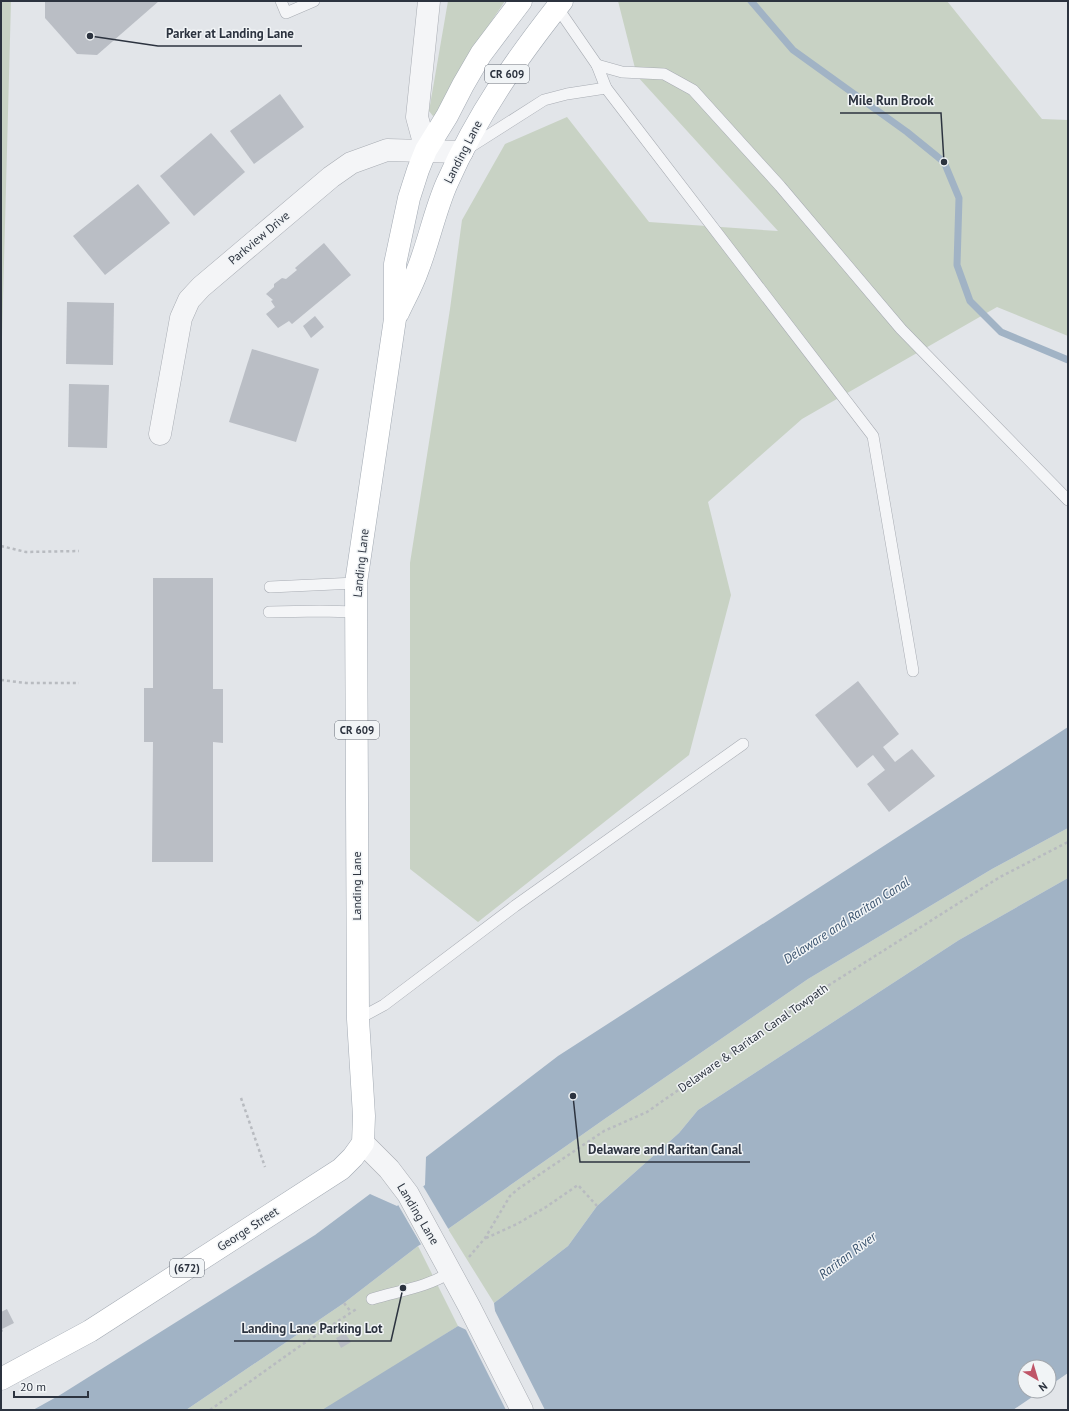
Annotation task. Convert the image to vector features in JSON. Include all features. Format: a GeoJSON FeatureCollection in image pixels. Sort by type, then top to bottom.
{"type":"FeatureCollection","features":[{"type":"Feature","properties":{"kind":"main road","name":"Landing Lane"},"geometry":{"type":"LineString","coordinates":[[363,1143],[364,1116],[358,1019],[356,583],[395,320],[395,264],[409,198],[426,150],[447,116],[481,54],[520,1]]}},
{"type":"Feature","properties":{"kind":"main road","name":"Landing Lane"},"geometry":{"type":"LineString","coordinates":[[395,320],[418,269],[446,184],[462,152],[489,102],[521,53],[559,4]]}},
{"type":"Feature","properties":{"kind":"main road","name":"George Street"},"geometry":{"type":"LineString","coordinates":[[1,1379],[90,1330],[341,1169],[353,1157],[363,1143]]}},
{"type":"Feature","properties":{"kind":"street"},"geometry":{"type":"LineString","coordinates":[[426,150],[417,116],[429,1]]}},
{"type":"Feature","properties":{"kind":"street","name":"Parkview Drive"},"geometry":{"type":"LineString","coordinates":[[160,434],[181,318],[189,300],[200,287],[331,177],[351,163],[387,150],[462,152]]}},
{"type":"Feature","properties":{"kind":"street","name":"Landing Lane"},"geometry":{"type":"LineString","coordinates":[[363,1143],[389,1169],[408,1194],[454,1266],[469,1306],[522,1410]]}},
{"type":"Feature","properties":{"kind":"lane"},"geometry":{"type":"LineString","coordinates":[[281,1],[286,13],[314,1]]}},
{"type":"Feature","properties":{"kind":"lane"},"geometry":{"type":"LineString","coordinates":[[559,4],[597,65],[606,88],[873,436],[912,671]]}},
{"type":"Feature","properties":{"kind":"lane"},"geometry":{"type":"LineString","coordinates":[[597,65],[622,72],[664,74],[693,90],[780,186],[901,329],[1068,500]]}},
{"type":"Feature","properties":{"kind":"lane"},"geometry":{"type":"LineString","coordinates":[[462,152],[544,100],[567,94],[606,88]]}},
{"type":"Feature","properties":{"kind":"lane"},"geometry":{"type":"LineString","coordinates":[[270,587],[356,583]]}},
{"type":"Feature","properties":{"kind":"lane"},"geometry":{"type":"LineString","coordinates":[[269,612],[357,612]]}},
{"type":"Feature","properties":{"kind":"lane"},"geometry":{"type":"LineString","coordinates":[[358,1019],[384,1005],[515,906],[743,744]]}},
{"type":"Feature","properties":{"kind":"lane"},"geometry":{"type":"LineString","coordinates":[[372,1299],[439,1280],[454,1266]]}},
{"type":"Feature","properties":{"kind":"path"},"geometry":{"type":"LineString","coordinates":[[1,546],[26,552],[79,551]]}},
{"type":"Feature","properties":{"kind":"path"},"geometry":{"type":"LineString","coordinates":[[1,680],[26,683],[79,684]]}},
{"type":"Feature","properties":{"kind":"path","name":"Delaware & Raritan Canal Towpath"},"geometry":{"type":"LineString","coordinates":[[454,1266],[485,1238],[510,1196],[518,1189],[604,1131],[647,1112],[818,992],[973,894],[1068,842]]}},
{"type":"Feature","properties":{"kind":"path"},"geometry":{"type":"LineString","coordinates":[[241,1098],[265,1168]]}},
{"type":"Feature","properties":{"kind":"path"},"geometry":{"type":"LineString","coordinates":[[485,1238],[517,1224],[546,1208],[578,1185],[597,1206]]}},
{"type":"Feature","properties":{"kind":"path"},"geometry":{"type":"LineString","coordinates":[[210,1410],[300,1346],[372,1299]]}},
{"type":"Feature","properties":{"kind":"path"},"geometry":{"type":"LineString","coordinates":[[344,1302],[351,1312]]}},
{"type":"Feature","properties":{"kind":"green space"},"geometry":{"type":"Polygon","coordinates":[[[1,1],[11,1],[1,374],[1,1]]]}},
{"type":"Feature","properties":{"kind":"green space"},"geometry":{"type":"Polygon","coordinates":[[[448,1],[505,1],[462,65],[438,114],[433,116],[429,111],[448,1]]]}},
{"type":"Feature","properties":{"kind":"green space"},"geometry":{"type":"Polygon","coordinates":[[[618,1],[947,1],[1042,119],[1068,120],[1068,336],[997,307],[802,419],[708,502],[731,595],[689,755],[478,922],[410,869],[410,563],[450,309],[462,220],[505,144],[567,117],[649,222],[778,231],[637,76],[618,1]]]}},
{"type":"Feature","properties":{"kind":"green space"},"geometry":{"type":"Polygon","coordinates":[[[1068,828],[1068,878],[959,940],[698,1110],[679,1133],[597,1206],[568,1246],[494,1303],[448,1229],[808,979],[992,869],[1068,828]]]}},
{"type":"Feature","properties":{"kind":"green space"},"geometry":{"type":"Polygon","coordinates":[[[418,1246],[458,1326],[325,1410],[186,1410],[344,1303],[418,1246]]]}},
{"type":"Feature","properties":{"kind":"water"},"geometry":{"type":"Polygon","coordinates":[[[1068,727],[1068,828],[992,869],[808,979],[448,1229],[418,1246],[344,1303],[186,1410],[33,1410],[60,1395],[315,1235],[370,1194],[397,1206],[425,1185],[426,1157],[558,1056],[1068,727]]]}},
{"type":"Feature","properties":{"kind":"water","name":"Raritan River"},"geometry":{"type":"Polygon","coordinates":[[[1068,878],[1068,1373],[1057,1381],[1057,1359],[1017,1359],[1017,1399],[1029,1399],[1013,1410],[322,1410],[458,1326],[473,1333],[496,1319],[494,1303],[568,1246],[597,1206],[679,1133],[698,1110],[959,940],[1068,878]]]}},
{"type":"Feature","properties":{"kind":"pier"},"geometry":{"type":"Polygon","coordinates":[[[423,1186],[449,1230],[422,1246],[397,1203],[423,1186]]]}},
{"type":"Feature","properties":{"kind":"pier"},"geometry":{"type":"Polygon","coordinates":[[[493,1307],[545,1410],[506,1410],[464,1326],[473,1331],[494,1318],[493,1307]]]}},
{"type":"Feature","properties":{"kind":"building"},"geometry":{"type":"Polygon","coordinates":[[[45,1],[159,1],[97,55],[77,54],[45,18],[45,1]]]}},
{"type":"Feature","properties":{"kind":"building"},"geometry":{"type":"Polygon","coordinates":[[[280,94],[304,127],[254,164],[230,131],[280,94]]]}},
{"type":"Feature","properties":{"kind":"building"},"geometry":{"type":"Polygon","coordinates":[[[211,133],[245,172],[194,216],[160,176],[211,133]]]}},
{"type":"Feature","properties":{"kind":"building"},"geometry":{"type":"Polygon","coordinates":[[[138,184],[170,223],[105,275],[73,236],[138,184]]]}},
{"type":"Feature","properties":{"kind":"building"},"geometry":{"type":"Polygon","coordinates":[[[324,243],[351,275],[292,324],[289,321],[278,328],[266,314],[275,307],[271,301],[273,300],[266,294],[274,287],[274,284],[282,278],[286,279],[297,270],[295,268],[324,243]]]}},
{"type":"Feature","properties":{"kind":"building"},"geometry":{"type":"Polygon","coordinates":[[[67,302],[114,303],[113,365],[66,364],[67,302]]]}},
{"type":"Feature","properties":{"kind":"building"},"geometry":{"type":"Polygon","coordinates":[[[315,316],[324,327],[311,338],[303,326],[315,316]]]}},
{"type":"Feature","properties":{"kind":"building"},"geometry":{"type":"Polygon","coordinates":[[[252,349],[319,369],[296,442],[229,422],[252,349]]]}},
{"type":"Feature","properties":{"kind":"building"},"geometry":{"type":"Polygon","coordinates":[[[69,384],[109,385],[107,448],[68,447],[69,384]]]}},
{"type":"Feature","properties":{"kind":"building"},"geometry":{"type":"Polygon","coordinates":[[[153,578],[213,578],[213,689],[223,689],[223,743],[213,742],[213,862],[152,862],[153,742],[144,742],[144,688],[153,688],[153,578]]]}},
{"type":"Feature","properties":{"kind":"building"},"geometry":{"type":"Polygon","coordinates":[[[858,681],[899,734],[883,747],[895,762],[912,749],[935,776],[889,812],[867,784],[885,770],[873,755],[857,768],[815,715],[858,681]]]}},
{"type":"Feature","properties":{"kind":"building"},"geometry":{"type":"Polygon","coordinates":[[[7,1309],[14,1323],[2,1329],[3,1331],[1,1333],[1,1312],[7,1309]]]}},
{"type":"Feature","properties":{"kind":"building"},"geometry":{"type":"Polygon","coordinates":[[[345,1333],[351,1342],[341,1348],[336,1338],[345,1333]]]}},
{"type":"Feature","properties":{"kind":"waterway"},"geometry":{"type":"LineString","coordinates":[[751,1],[793,50],[907,132],[944,162],[959,198],[957,265],[970,301],[1001,332],[1068,360]]}},
{"type":"Feature","properties":{"kind":"place","name":"Parker at Landing Lane"},"geometry":{"type":"Point","coordinates":[90,36]}},
{"type":"Feature","properties":{"kind":"place","name":"Mile Run Brook"},"geometry":{"type":"Point","coordinates":[944,162]}},
{"type":"Feature","properties":{"kind":"place","name":"Delaware and Raritan Canal"},"geometry":{"type":"Point","coordinates":[573,1096]}},
{"type":"Feature","properties":{"kind":"place","name":"Landing Lane Parking Lot"},"geometry":{"type":"Point","coordinates":[403,1288]}}]}
